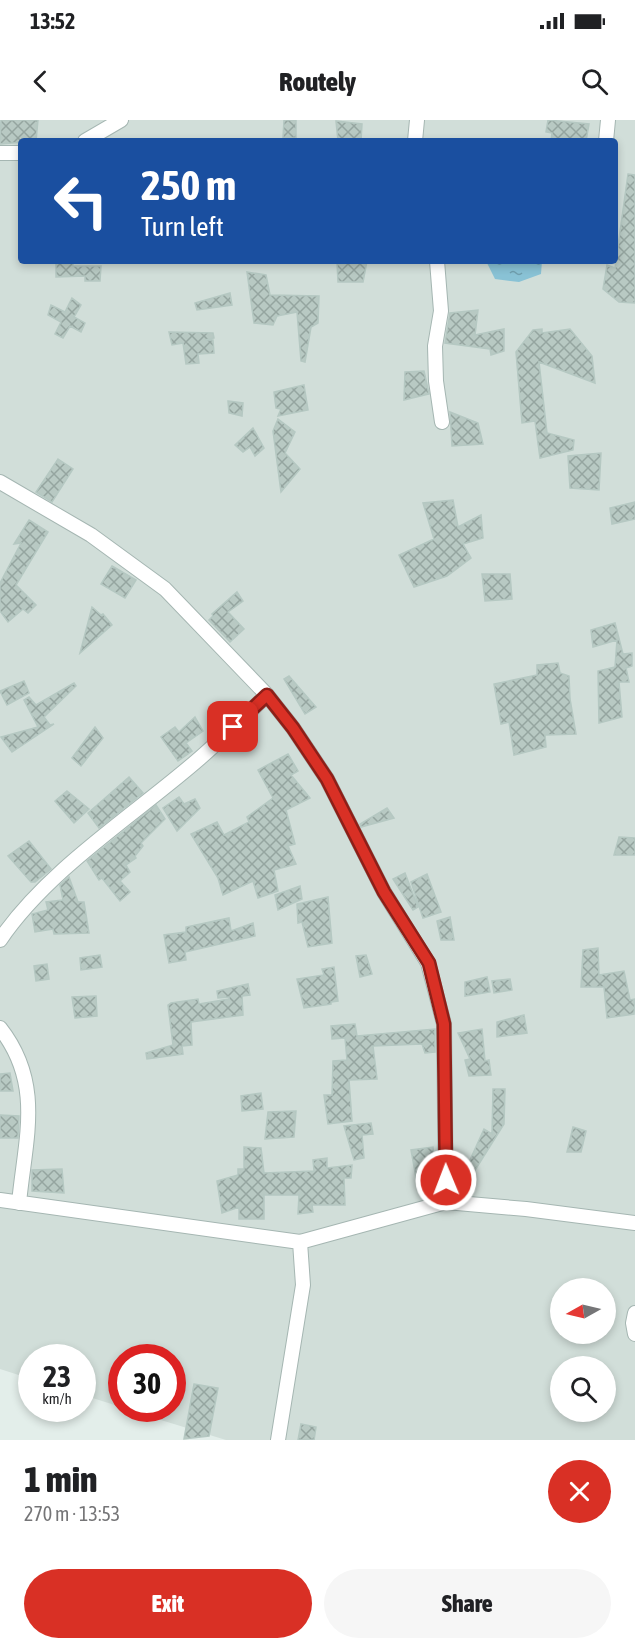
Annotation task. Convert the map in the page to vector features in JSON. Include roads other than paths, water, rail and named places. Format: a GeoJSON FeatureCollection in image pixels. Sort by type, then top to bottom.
{"type":"FeatureCollection","features":[{"type":"Feature","properties":{"kind":"street"},"geometry":{"type":"LineString","coordinates":[[90,138],[121,120]]}},
{"type":"Feature","properties":{"kind":"street"},"geometry":{"type":"LineString","coordinates":[[415,138],[417,120]]}},
{"type":"Feature","properties":{"kind":"street"},"geometry":{"type":"LineString","coordinates":[[606,138],[608,120]]}},
{"type":"Feature","properties":{"kind":"street"},"geometry":{"type":"LineString","coordinates":[[0,153],[18,153]]}},
{"type":"Feature","properties":{"kind":"street"},"geometry":{"type":"LineString","coordinates":[[437,264],[441,311],[435,346],[436,381],[442,422]]}},
{"type":"Feature","properties":{"kind":"street"},"geometry":{"type":"LineString","coordinates":[[0,482],[91,535],[165,589],[267,695],[293,728],[327,779],[384,892],[429,963],[444,1024],[446,1202]]}},
{"type":"Feature","properties":{"kind":"street"},"geometry":{"type":"LineString","coordinates":[[0,940],[51,883],[126,817],[200,759],[267,695]]}},
{"type":"Feature","properties":{"kind":"street"},"geometry":{"type":"LineString","coordinates":[[0,1028],[11,1042],[28,1089],[29,1131],[19,1203]]}},
{"type":"Feature","properties":{"kind":"street"},"geometry":{"type":"LineString","coordinates":[[0,1200],[300,1242],[446,1202],[526,1209],[635,1223]]}},
{"type":"Feature","properties":{"kind":"street"},"geometry":{"type":"LineString","coordinates":[[278,1440],[303,1285],[300,1242]]}},
{"type":"Feature","properties":{"kind":"street"},"geometry":{"type":"LineString","coordinates":[[635,1313],[633,1323],[635,1334]]}},
{"type":"Feature","properties":{"kind":"water"},"geometry":{"type":"Polygon","coordinates":[[[488,264],[542,264],[541,274],[519,282],[495,279],[488,264]]]}}]}
